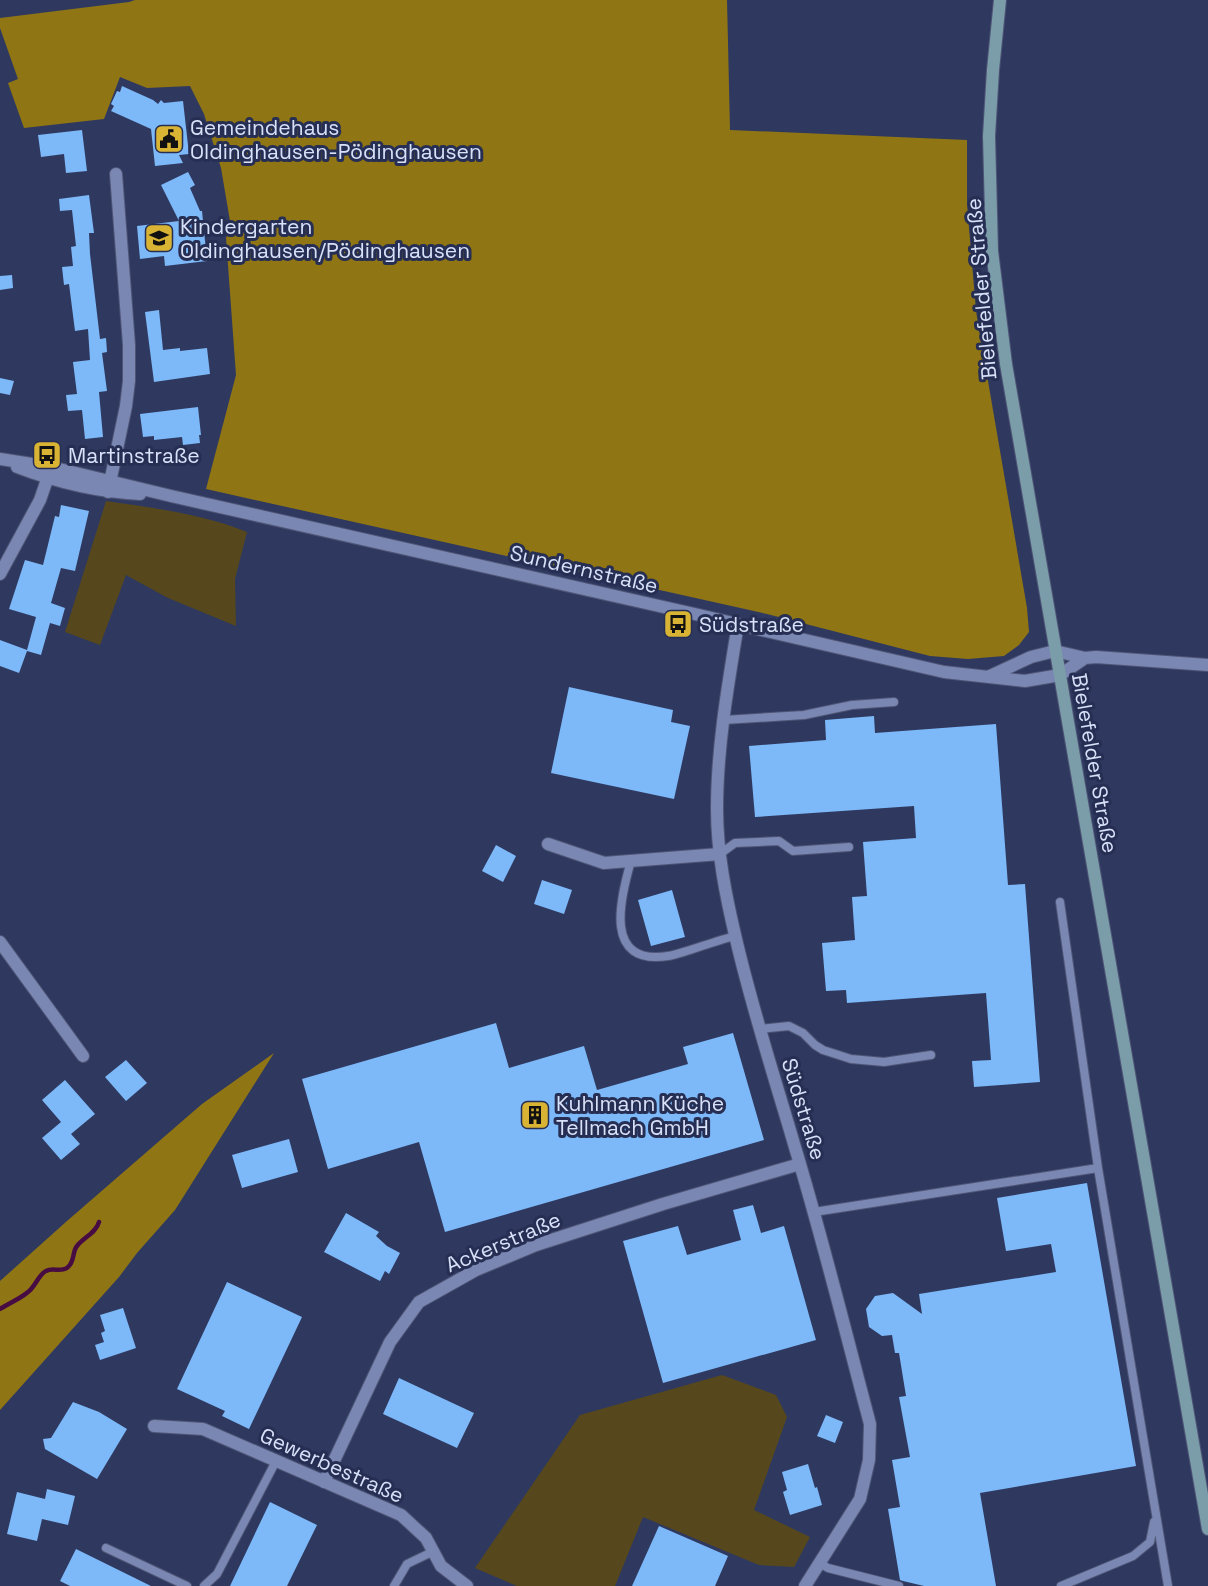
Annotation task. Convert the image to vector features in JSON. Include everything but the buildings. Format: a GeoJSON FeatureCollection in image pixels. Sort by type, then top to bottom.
{"type":"FeatureCollection","features":[{"type":"Feature","properties":{"kind":"main road","name":"Bielefelder Straße"},"geometry":{"type":"LineString","coordinates":[[1000,0],[989,136],[992,251],[1006,364],[1208,1529]]}},
{"type":"Feature","properties":{"kind":"street"},"geometry":{"type":"LineString","coordinates":[[109,487],[125,415],[129,381],[129,345],[116,174]]}},
{"type":"Feature","properties":{"kind":"street","name":"Sundernstraße"},"geometry":{"type":"LineString","coordinates":[[0,460],[109,487],[171,496],[944,672],[1024,681],[1060,675]]}},
{"type":"Feature","properties":{"kind":"street"},"geometry":{"type":"LineString","coordinates":[[0,574],[4,559],[40,500],[50,473]]}},
{"type":"Feature","properties":{"kind":"street","name":"Südstraße"},"geometry":{"type":"LineString","coordinates":[[738,624],[724,720],[717,809],[726,899],[747,990],[814,1212],[870,1424],[869,1460],[860,1499],[805,1586]]}},
{"type":"Feature","properties":{"kind":"street"},"geometry":{"type":"LineString","coordinates":[[988,677],[1031,657],[1055,651],[1084,658],[1208,665]]}},
{"type":"Feature","properties":{"kind":"street"},"geometry":{"type":"LineString","coordinates":[[1060,675],[1084,658]]}},
{"type":"Feature","properties":{"kind":"street"},"geometry":{"type":"LineString","coordinates":[[548,844],[604,863],[720,854]]}},
{"type":"Feature","properties":{"kind":"street"},"geometry":{"type":"LineString","coordinates":[[0,942],[83,1056]]}},
{"type":"Feature","properties":{"kind":"street","name":"Ackerstraße"},"geometry":{"type":"LineString","coordinates":[[324,1482],[390,1342],[419,1302],[476,1270],[536,1245],[663,1204],[800,1164]]}},
{"type":"Feature","properties":{"kind":"street","name":"Gewerbestraße"},"geometry":{"type":"LineString","coordinates":[[154,1426],[203,1429],[401,1515],[426,1539],[441,1566],[467,1586]]}},
{"type":"Feature","properties":{"kind":"lane"},"geometry":{"type":"LineString","coordinates":[[724,720],[804,715],[852,705],[894,702]]}},
{"type":"Feature","properties":{"kind":"lane"},"geometry":{"type":"LineString","coordinates":[[720,854],[735,843],[779,842],[793,851],[849,847]]}},
{"type":"Feature","properties":{"kind":"lane"},"geometry":{"type":"LineString","coordinates":[[631,861],[621,905],[621,928],[625,943],[634,952],[647,957],[668,956],[735,936]]}},
{"type":"Feature","properties":{"kind":"lane"},"geometry":{"type":"LineString","coordinates":[[1060,902],[1098,1168],[1168,1586]]}},
{"type":"Feature","properties":{"kind":"lane"},"geometry":{"type":"LineString","coordinates":[[759,1029],[789,1026],[803,1032],[823,1050],[851,1059],[884,1062],[931,1055]]}},
{"type":"Feature","properties":{"kind":"lane"},"geometry":{"type":"LineString","coordinates":[[814,1212],[1098,1168]]}},
{"type":"Feature","properties":{"kind":"lane"},"geometry":{"type":"LineString","coordinates":[[204,1586],[217,1574],[276,1461]]}},
{"type":"Feature","properties":{"kind":"lane"},"geometry":{"type":"LineString","coordinates":[[1061,1586],[1132,1557],[1150,1542],[1155,1516]]}},
{"type":"Feature","properties":{"kind":"lane"},"geometry":{"type":"LineString","coordinates":[[106,1548],[187,1586]]}},
{"type":"Feature","properties":{"kind":"lane"},"geometry":{"type":"LineString","coordinates":[[394,1586],[407,1564],[432,1552]]}},
{"type":"Feature","properties":{"kind":"lane"},"geometry":{"type":"LineString","coordinates":[[819,1563],[828,1568],[899,1586]]}},
{"type":"Feature","properties":{"kind":"shaded area"},"geometry":{"type":"Polygon","coordinates":[[[135,0],[727,0],[730,130],[967,140],[967,204],[976,311],[1027,608],[1029,632],[1019,645],[1004,656],[968,659],[930,656],[767,614],[206,489],[236,375],[226,238],[231,227],[221,168],[204,114],[190,86],[147,88],[120,77],[104,119],[24,128],[8,83],[18,79],[0,28],[0,18],[135,0]]]}},
{"type":"Feature","properties":{"kind":"shaded area"},"geometry":{"type":"Polygon","coordinates":[[[106,501],[196,516],[247,532],[235,579],[236,626],[168,598],[126,575],[100,645],[65,632],[106,501]]]}},
{"type":"Feature","properties":{"kind":"shaded area"},"geometry":{"type":"Polygon","coordinates":[[[274,1053],[175,1210],[119,1277],[0,1410],[0,1281],[202,1104],[274,1053]]]}},
{"type":"Feature","properties":{"kind":"shaded area"},"geometry":{"type":"Polygon","coordinates":[[[722,1375],[776,1395],[787,1417],[754,1510],[810,1537],[794,1567],[759,1565],[643,1517],[615,1586],[517,1586],[475,1568],[580,1415],[722,1375]]]}},
{"type":"Feature","properties":{"kind":"waterway"},"geometry":{"type":"LineString","coordinates":[[0,1309],[22,1297],[46,1271],[63,1270],[68,1267],[77,1246],[99,1222]]}},
{"type":"Feature","properties":{"kind":"place","name":"Gemeindehaus Oldinghausen-Pödinghausen"},"geometry":{"type":"Point","coordinates":[169,139]}},
{"type":"Feature","properties":{"kind":"place","name":"Kindergarten Oldinghausen/Pödinghausen"},"geometry":{"type":"Point","coordinates":[159,238]}},
{"type":"Feature","properties":{"kind":"place","name":"Martinstraße"},"geometry":{"type":"Point","coordinates":[47,455]}},
{"type":"Feature","properties":{"kind":"place","name":"Südstraße"},"geometry":{"type":"Point","coordinates":[678,624]}},
{"type":"Feature","properties":{"kind":"place","name":"Kuhlmann Küche Tellmach GmbH"},"geometry":{"type":"Point","coordinates":[535,1115]}}]}
